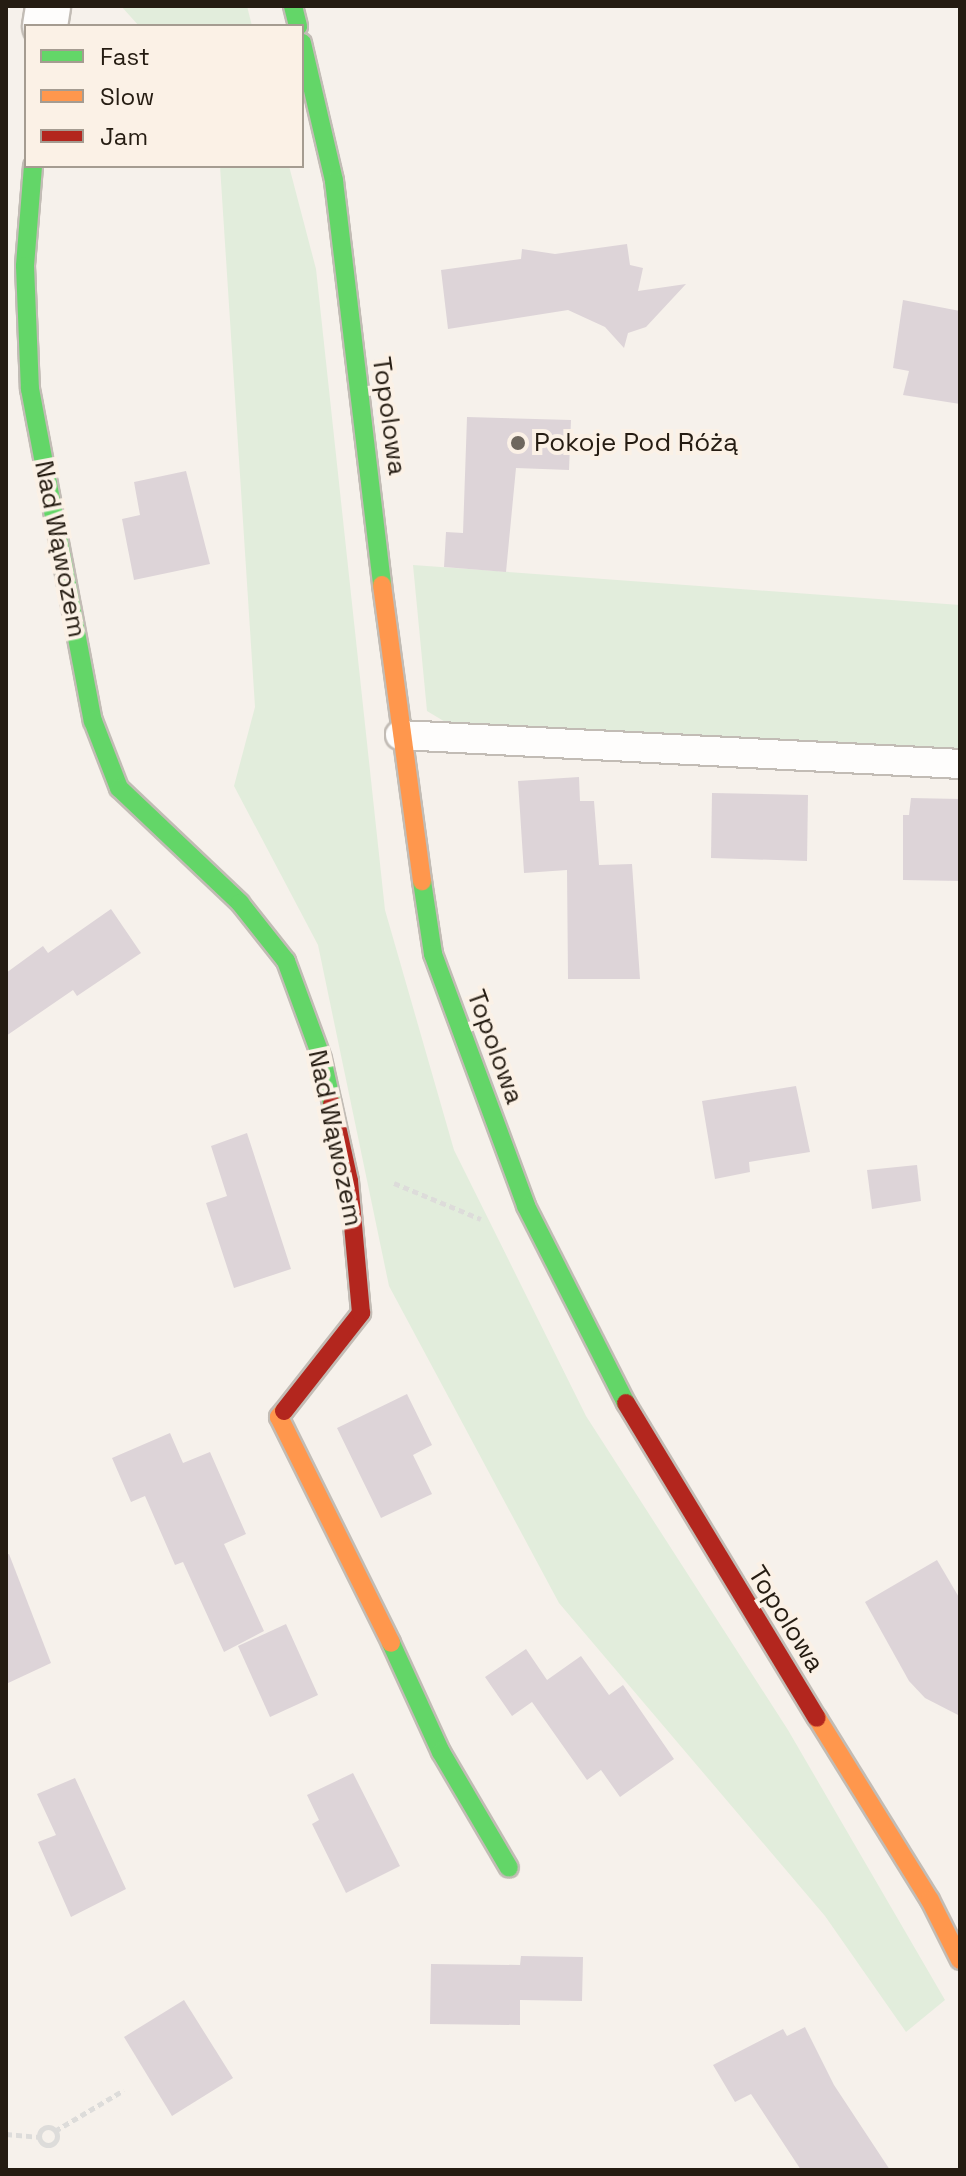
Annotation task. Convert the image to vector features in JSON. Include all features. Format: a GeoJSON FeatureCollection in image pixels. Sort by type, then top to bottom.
{"type":"FeatureCollection","features":[{"type":"Feature","properties":{"kind":"street","name":"Topolowa"},"geometry":{"type":"LineString","coordinates":[[304,52],[334,181],[400,735],[433,954],[526,1206],[584,1329],[665,1474],[930,1900],[960,1960]]}},
{"type":"Feature","properties":{"kind":"street","name":"Nad Wąwozem"},"geometry":{"type":"LineString","coordinates":[[33,168],[25,266],[30,389],[93,721],[119,788],[240,903],[286,961],[322,1059],[349,1181],[361,1313],[279,1417],[355,1565],[441,1752],[509,1868]]}},
{"type":"Feature","properties":{"kind":"lane"},"geometry":{"type":"LineString","coordinates":[[400,735],[960,764]]}},
{"type":"Feature","properties":{"kind":"path"},"geometry":{"type":"LineString","coordinates":[[400,1185],[491,1224]]}},
{"type":"Feature","properties":{"kind":"path"},"geometry":{"type":"LineString","coordinates":[[55,2131],[124,2090]]}},
{"type":"Feature","properties":{"kind":"path"},"geometry":{"type":"LineString","coordinates":[[39,2137],[45,2127],[55,2131]]}},
{"type":"Feature","properties":{"kind":"path"},"geometry":{"type":"LineString","coordinates":[[6,2134],[39,2137],[44,2144],[53,2144],[55,2131]]}},
{"type":"Feature","properties":{"kind":"green space"},"geometry":{"type":"Polygon","coordinates":[[[121,6],[247,6],[252,24],[137,24],[121,6]]]}},
{"type":"Feature","properties":{"kind":"green space"},"geometry":{"type":"Polygon","coordinates":[[[220,168],[290,168],[316,269],[385,910],[454,1150],[586,1416],[788,1730],[945,2000],[906,2032],[825,1916],[559,1603],[389,1286],[318,945],[234,786],[255,707],[220,168]]]}},
{"type":"Feature","properties":{"kind":"green space"},"geometry":{"type":"Polygon","coordinates":[[[413,565],[960,605],[960,750],[506,733],[447,723],[427,711],[413,565]]]}},
{"type":"Feature","properties":{"kind":"building"},"geometry":{"type":"Polygon","coordinates":[[[627,244],[630,265],[643,268],[638,291],[686,284],[646,327],[628,333],[624,348],[605,327],[568,310],[448,329],[441,270],[521,259],[522,249],[555,254],[627,244]]]}},
{"type":"Feature","properties":{"kind":"building"},"geometry":{"type":"Polygon","coordinates":[[[903,300],[960,311],[960,404],[903,395],[909,371],[893,368],[903,300]]]}},
{"type":"Feature","properties":{"kind":"building"},"geometry":{"type":"Polygon","coordinates":[[[467,417],[571,420],[569,470],[516,468],[506,572],[444,567],[446,532],[463,533],[467,417]]]}},
{"type":"Feature","properties":{"kind":"building"},"geometry":{"type":"Polygon","coordinates":[[[186,471],[210,564],[134,580],[122,519],[140,515],[134,482],[186,471]]]}},
{"type":"Feature","properties":{"kind":"building"},"geometry":{"type":"Polygon","coordinates":[[[579,777],[580,801],[594,801],[599,865],[632,864],[640,979],[568,979],[567,870],[524,873],[518,781],[579,777]]]}},
{"type":"Feature","properties":{"kind":"building"},"geometry":{"type":"Polygon","coordinates":[[[712,793],[808,795],[807,861],[711,858],[712,793]]]}},
{"type":"Feature","properties":{"kind":"building"},"geometry":{"type":"Polygon","coordinates":[[[911,798],[960,799],[960,881],[903,880],[903,815],[909,815],[911,798]]]}},
{"type":"Feature","properties":{"kind":"building"},"geometry":{"type":"Polygon","coordinates":[[[111,909],[141,953],[77,996],[73,990],[6,1036],[6,973],[43,946],[48,953],[111,909]]]}},
{"type":"Feature","properties":{"kind":"building"},"geometry":{"type":"Polygon","coordinates":[[[796,1086],[810,1152],[749,1162],[750,1172],[715,1179],[702,1101],[796,1086]]]}},
{"type":"Feature","properties":{"kind":"building"},"geometry":{"type":"Polygon","coordinates":[[[247,1133],[291,1269],[234,1288],[206,1203],[227,1196],[211,1146],[247,1133]]]}},
{"type":"Feature","properties":{"kind":"building"},"geometry":{"type":"Polygon","coordinates":[[[917,1165],[921,1201],[872,1209],[867,1170],[917,1165]]]}},
{"type":"Feature","properties":{"kind":"building"},"geometry":{"type":"Polygon","coordinates":[[[407,1394],[432,1445],[413,1455],[432,1494],[381,1518],[337,1428],[407,1394]]]}},
{"type":"Feature","properties":{"kind":"building"},"geometry":{"type":"Polygon","coordinates":[[[170,1433],[183,1463],[210,1452],[246,1534],[224,1544],[264,1631],[224,1652],[183,1562],[175,1565],[145,1496],[131,1502],[112,1458],[170,1433]]]}},
{"type":"Feature","properties":{"kind":"building"},"geometry":{"type":"Polygon","coordinates":[[[9,1554],[51,1663],[6,1684],[6,1555],[9,1554]]]}},
{"type":"Feature","properties":{"kind":"building"},"geometry":{"type":"Polygon","coordinates":[[[937,1560],[960,1599],[960,1716],[925,1698],[909,1681],[865,1602],[937,1560]]]}},
{"type":"Feature","properties":{"kind":"building"},"geometry":{"type":"Polygon","coordinates":[[[286,1624],[318,1695],[270,1717],[238,1646],[286,1624]]]}},
{"type":"Feature","properties":{"kind":"building"},"geometry":{"type":"Polygon","coordinates":[[[526,1649],[547,1680],[581,1656],[609,1695],[623,1685],[674,1759],[620,1797],[601,1770],[587,1780],[532,1702],[512,1716],[485,1677],[526,1649]]]}},
{"type":"Feature","properties":{"kind":"building"},"geometry":{"type":"Polygon","coordinates":[[[353,1773],[400,1866],[346,1893],[312,1824],[319,1820],[307,1795],[353,1773]]]}},
{"type":"Feature","properties":{"kind":"building"},"geometry":{"type":"Polygon","coordinates":[[[75,1778],[126,1889],[71,1917],[38,1842],[56,1835],[37,1794],[75,1778]]]}},
{"type":"Feature","properties":{"kind":"building"},"geometry":{"type":"Polygon","coordinates":[[[521,1956],[583,1957],[582,2001],[520,2000],[520,2025],[430,2024],[431,1964],[520,1965],[521,1956]]]}},
{"type":"Feature","properties":{"kind":"building"},"geometry":{"type":"Polygon","coordinates":[[[184,2000],[233,2078],[172,2116],[124,2037],[184,2000]]]}},
{"type":"Feature","properties":{"kind":"building"},"geometry":{"type":"Polygon","coordinates":[[[805,2027],[834,2085],[890,2170],[801,2170],[751,2094],[735,2102],[713,2065],[783,2029],[787,2036],[805,2027]]]}},
{"type":"Feature","properties":{"kind":"traffic: fast"},"geometry":{"type":"LineString","coordinates":[[293,6],[298,24]]}},
{"type":"Feature","properties":{"kind":"traffic: fast"},"geometry":{"type":"LineString","coordinates":[[304,52],[334,181],[382,585]]}},
{"type":"Feature","properties":{"kind":"traffic: fast"},"geometry":{"type":"LineString","coordinates":[[33,168],[25,266],[30,389],[93,721],[119,788],[240,903],[286,961],[322,1059],[332,1104]]}},
{"type":"Feature","properties":{"kind":"traffic: fast"},"geometry":{"type":"LineString","coordinates":[[422,881],[433,954],[526,1206],[626,1403]]}},
{"type":"Feature","properties":{"kind":"traffic: fast"},"geometry":{"type":"LineString","coordinates":[[391,1643],[441,1752],[509,1868]]}},
{"type":"Feature","properties":{"kind":"traffic: slow"},"geometry":{"type":"LineString","coordinates":[[382,585],[422,881]]}},
{"type":"Feature","properties":{"kind":"traffic: slow"},"geometry":{"type":"LineString","coordinates":[[284,1411],[279,1417],[391,1643]]}},
{"type":"Feature","properties":{"kind":"traffic: slow"},"geometry":{"type":"LineString","coordinates":[[817,1718],[930,1900],[960,1960]]}},
{"type":"Feature","properties":{"kind":"traffic: jam"},"geometry":{"type":"LineString","coordinates":[[284,1411],[361,1313],[349,1181],[332,1104]]}},
{"type":"Feature","properties":{"kind":"traffic: jam"},"geometry":{"type":"LineString","coordinates":[[626,1403],[817,1718]]}},
{"type":"Feature","properties":{"kind":"place","name":"Pokoje Pod Różą"},"geometry":{"type":"Point","coordinates":[518,443]}}]}
